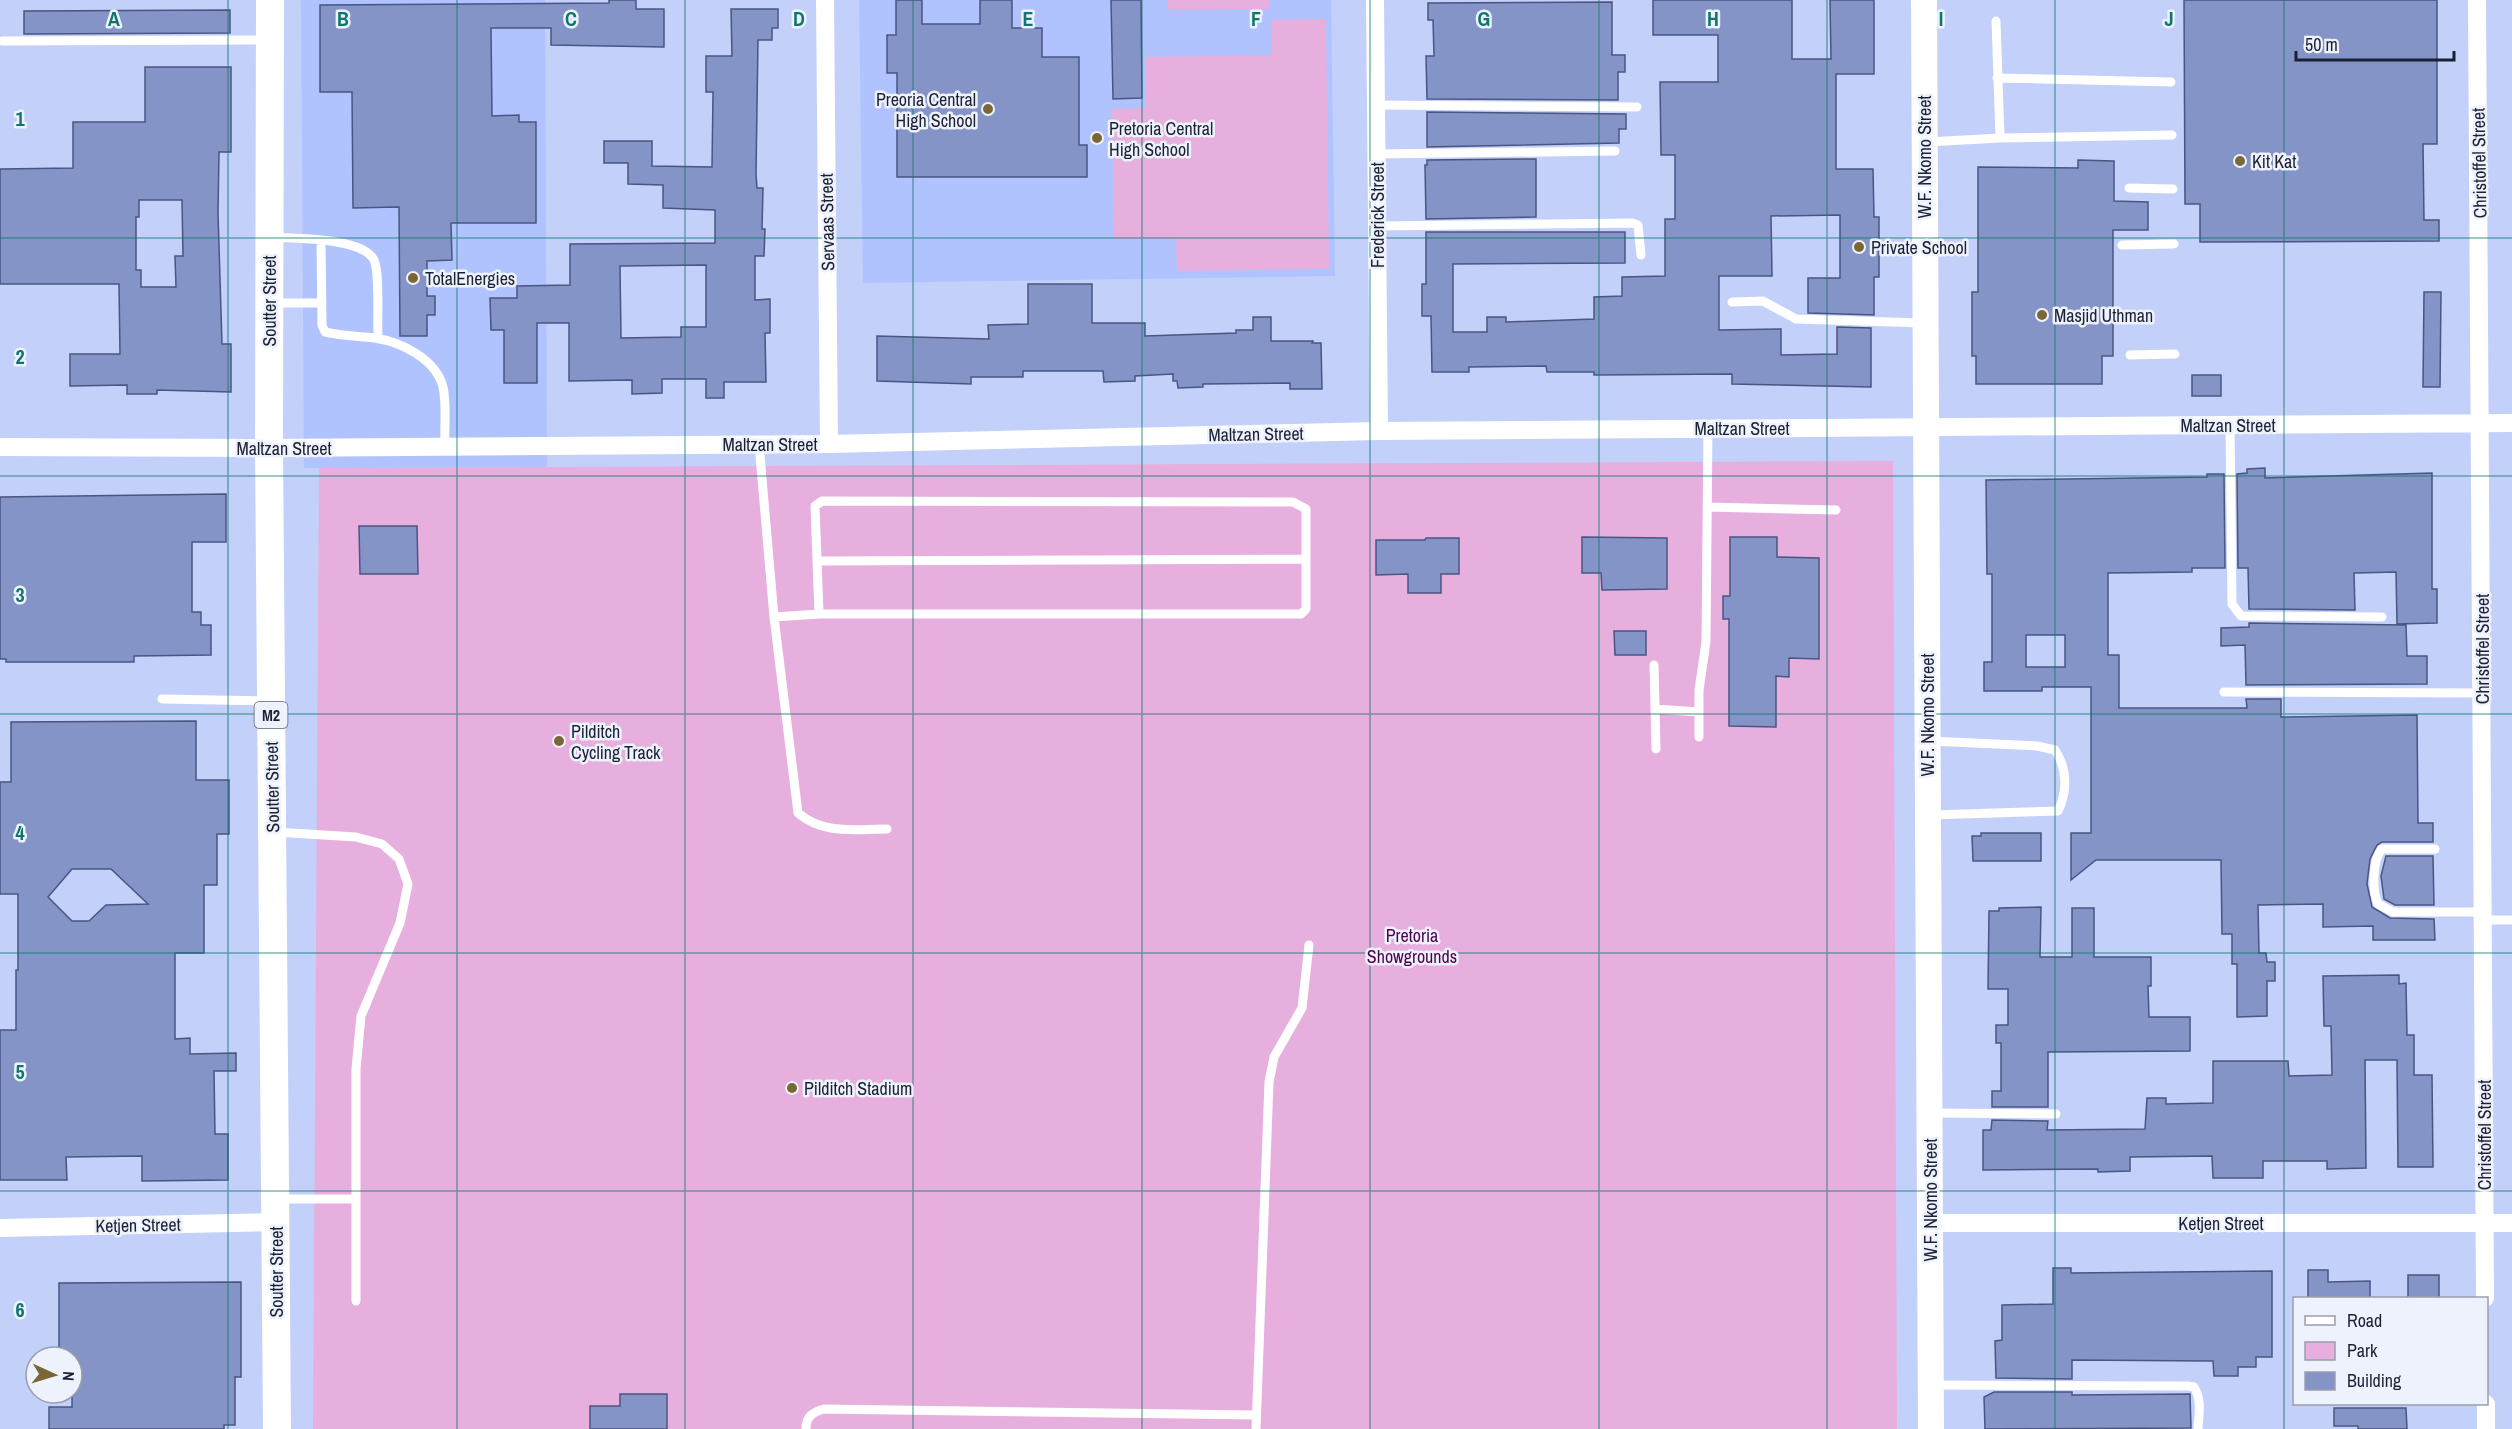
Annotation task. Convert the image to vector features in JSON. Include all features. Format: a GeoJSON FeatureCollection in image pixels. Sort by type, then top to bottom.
{"type":"FeatureCollection","features":[{"type":"Feature","properties":{"kind":"main road","name":"Soutter Street"},"geometry":{"type":"LineString","coordinates":[[270,0],[268,448],[278,1429]]}},
{"type":"Feature","properties":{"kind":"main road","name":"W.F. Nkomo Street"},"geometry":{"type":"LineString","coordinates":[[1924,0],[1931,1429]]}},
{"type":"Feature","properties":{"kind":"street","name":"Servaas Street"},"geometry":{"type":"LineString","coordinates":[[825,0],[829,444]]}},
{"type":"Feature","properties":{"kind":"street","name":"Frederick Street"},"geometry":{"type":"LineString","coordinates":[[1375,0],[1379,431]]}},
{"type":"Feature","properties":{"kind":"street","name":"Christoffel Street"},"geometry":{"type":"LineString","coordinates":[[2477,0],[2485,1297]]}},
{"type":"Feature","properties":{"kind":"street","name":"Maltzan Street"},"geometry":{"type":"LineString","coordinates":[[0,447],[268,448],[829,444],[1379,431],[2512,423]]}},
{"type":"Feature","properties":{"kind":"street","name":"Ketjen Street"},"geometry":{"type":"LineString","coordinates":[[0,1228],[276,1210]]}},
{"type":"Feature","properties":{"kind":"street","name":"Ketjen Street"},"geometry":{"type":"LineString","coordinates":[[1930,1223],[2512,1223]]}},
{"type":"Feature","properties":{"kind":"street"},"geometry":{"type":"LineString","coordinates":[[2486,1405],[2486,1429]]}},
{"type":"Feature","properties":{"kind":"lane"},"geometry":{"type":"LineString","coordinates":[[1996,21],[2000,138]]}},
{"type":"Feature","properties":{"kind":"lane"},"geometry":{"type":"LineString","coordinates":[[2,41],[270,40]]}},
{"type":"Feature","properties":{"kind":"lane"},"geometry":{"type":"LineString","coordinates":[[1998,78],[2171,82]]}},
{"type":"Feature","properties":{"kind":"lane"},"geometry":{"type":"LineString","coordinates":[[1376,105],[1637,107]]}},
{"type":"Feature","properties":{"kind":"lane"},"geometry":{"type":"LineString","coordinates":[[1924,142],[2000,138],[2172,135]]}},
{"type":"Feature","properties":{"kind":"lane"},"geometry":{"type":"LineString","coordinates":[[1377,154],[1615,151]]}},
{"type":"Feature","properties":{"kind":"lane"},"geometry":{"type":"LineString","coordinates":[[2129,188],[2173,189]]}},
{"type":"Feature","properties":{"kind":"lane"},"geometry":{"type":"LineString","coordinates":[[1377,226],[1632,223],[1638,225],[1640,230],[1641,255]]}},
{"type":"Feature","properties":{"kind":"lane"},"geometry":{"type":"LineString","coordinates":[[269,237],[344,243],[359,248],[374,260],[378,339]]}},
{"type":"Feature","properties":{"kind":"lane"},"geometry":{"type":"LineString","coordinates":[[321,241],[321,303],[322,325],[325,332],[378,339],[419,355],[439,377],[443,388],[445,446]]}},
{"type":"Feature","properties":{"kind":"lane"},"geometry":{"type":"LineString","coordinates":[[2122,245],[2174,244]]}},
{"type":"Feature","properties":{"kind":"lane"},"geometry":{"type":"LineString","coordinates":[[1732,302],[1763,302],[1796,319],[1925,323]]}},
{"type":"Feature","properties":{"kind":"lane"},"geometry":{"type":"LineString","coordinates":[[269,303],[321,303]]}},
{"type":"Feature","properties":{"kind":"lane"},"geometry":{"type":"LineString","coordinates":[[2130,354],[2175,354]]}},
{"type":"Feature","properties":{"kind":"lane"},"geometry":{"type":"LineString","coordinates":[[2230,424],[2232,604],[2241,616],[2382,617]]}},
{"type":"Feature","properties":{"kind":"lane"},"geometry":{"type":"LineString","coordinates":[[1699,737],[1699,690],[1706,642],[1708,429]]}},
{"type":"Feature","properties":{"kind":"lane"},"geometry":{"type":"LineString","coordinates":[[759,444],[774,617],[798,813],[811,824],[829,829],[887,829]]}},
{"type":"Feature","properties":{"kind":"lane"},"geometry":{"type":"LineString","coordinates":[[774,617],[819,614],[1301,614],[1306,609],[1306,509],[1293,502],[822,501],[815,506],[819,614]]}},
{"type":"Feature","properties":{"kind":"lane"},"geometry":{"type":"LineString","coordinates":[[1707,507],[1836,510]]}},
{"type":"Feature","properties":{"kind":"lane"},"geometry":{"type":"LineString","coordinates":[[817,561],[1306,559]]}},
{"type":"Feature","properties":{"kind":"lane"},"geometry":{"type":"LineString","coordinates":[[1654,665],[1656,749]]}},
{"type":"Feature","properties":{"kind":"lane"},"geometry":{"type":"LineString","coordinates":[[2224,692],[2482,693]]}},
{"type":"Feature","properties":{"kind":"lane"},"geometry":{"type":"LineString","coordinates":[[162,699],[271,701]]}},
{"type":"Feature","properties":{"kind":"lane"},"geometry":{"type":"LineString","coordinates":[[1655,709],[1699,712]]}},
{"type":"Feature","properties":{"kind":"lane"},"geometry":{"type":"LineString","coordinates":[[1927,741],[2045,747],[2055,750],[2061,759],[2065,776],[2062,803],[2058,811],[1928,815]]}},
{"type":"Feature","properties":{"kind":"lane"},"geometry":{"type":"LineString","coordinates":[[273,832],[356,837],[382,844],[399,859],[408,885],[400,923],[361,1016],[356,1069],[356,1301]]}},
{"type":"Feature","properties":{"kind":"lane"},"geometry":{"type":"LineString","coordinates":[[2435,849],[2382,849],[2376,860],[2374,897],[2378,904],[2393,912],[2483,916],[2512,920]]}},
{"type":"Feature","properties":{"kind":"lane"},"geometry":{"type":"LineString","coordinates":[[1256,1429],[1269,1082],[1274,1057],[1302,1008],[1309,945]]}},
{"type":"Feature","properties":{"kind":"lane"},"geometry":{"type":"LineString","coordinates":[[1930,1113],[2056,1114]]}},
{"type":"Feature","properties":{"kind":"lane"},"geometry":{"type":"LineString","coordinates":[[276,1210],[356,1199]]}},
{"type":"Feature","properties":{"kind":"lane"},"geometry":{"type":"LineString","coordinates":[[1931,1385],[2194,1387],[2200,1402],[2198,1429]]}},
{"type":"Feature","properties":{"kind":"lane"},"geometry":{"type":"LineString","coordinates":[[806,1429],[808,1418],[813,1412],[824,1409],[1256,1415]]}},
{"type":"Feature","properties":{"kind":"shaded area"},"geometry":{"type":"Polygon","coordinates":[[[301,0],[545,0],[547,467],[304,468],[301,0]]]}},
{"type":"Feature","properties":{"kind":"shaded area","name":"Pretoria Central High School"},"geometry":{"type":"Polygon","coordinates":[[[859,0],[1331,0],[1335,276],[863,283],[859,0]]]}},
{"type":"Feature","properties":{"kind":"green space"},"geometry":{"type":"Polygon","coordinates":[[[1168,0],[1269,0],[1270,9],[1168,10],[1168,0]]]}},
{"type":"Feature","properties":{"kind":"green space"},"geometry":{"type":"Polygon","coordinates":[[[1326,19],[1329,269],[1177,271],[1176,239],[1114,239],[1112,109],[1146,108],[1145,57],[1272,55],[1272,20],[1326,19]]]}},
{"type":"Feature","properties":{"kind":"green space","name":"Pretoria Showgrounds"},"geometry":{"type":"Polygon","coordinates":[[[1893,461],[1897,1429],[313,1429],[319,468],[1893,461]]]}},
{"type":"Feature","properties":{"kind":"building"},"geometry":{"type":"Polygon","coordinates":[[[609,0],[636,0],[636,9],[664,9],[664,47],[551,45],[551,28],[491,28],[492,116],[519,115],[519,122],[536,122],[536,223],[451,223],[452,260],[427,261],[427,296],[435,296],[435,315],[427,315],[427,336],[400,336],[399,207],[353,208],[352,92],[320,92],[320,5],[609,3],[609,0]]]}},
{"type":"Feature","properties":{"kind":"building","name":"Preoria Central High School"},"geometry":{"type":"Polygon","coordinates":[[[896,0],[922,0],[922,24],[980,24],[980,0],[1012,0],[1012,28],[1042,28],[1042,57],[1079,57],[1079,145],[1087,145],[1087,177],[897,177],[897,73],[887,73],[887,35],[896,35],[896,0]]]}},
{"type":"Feature","properties":{"kind":"building"},"geometry":{"type":"Polygon","coordinates":[[[1111,0],[1141,0],[1142,98],[1113,99],[1111,0]]]}},
{"type":"Feature","properties":{"kind":"building"},"geometry":{"type":"Polygon","coordinates":[[[1653,0],[1792,0],[1792,59],[1831,59],[1830,0],[1874,0],[1874,74],[1836,74],[1836,169],[1873,169],[1874,217],[1879,217],[1879,277],[1874,277],[1874,315],[1808,313],[1808,278],[1840,278],[1840,215],[1771,216],[1772,276],[1719,276],[1719,330],[1781,329],[1781,355],[1837,354],[1837,327],[1871,328],[1871,387],[1732,384],[1732,374],[1594,375],[1594,372],[1547,372],[1546,366],[1469,367],[1469,372],[1432,372],[1431,316],[1422,316],[1422,284],[1426,284],[1426,232],[1625,232],[1625,263],[1453,264],[1453,332],[1487,332],[1487,317],[1506,317],[1506,322],[1594,319],[1594,297],[1622,296],[1622,277],[1665,276],[1665,219],[1675,219],[1675,155],[1661,155],[1660,82],[1718,82],[1718,35],[1653,35],[1653,0]]]}},
{"type":"Feature","properties":{"kind":"building"},"geometry":{"type":"Polygon","coordinates":[[[2184,0],[2437,0],[2437,144],[2423,144],[2424,220],[2439,220],[2439,241],[2200,242],[2200,204],[2185,204],[2184,0]]]}},
{"type":"Feature","properties":{"kind":"building"},"geometry":{"type":"Polygon","coordinates":[[[1612,2],[1612,55],[1625,55],[1625,72],[1618,72],[1618,100],[1427,99],[1426,56],[1434,56],[1433,20],[1428,20],[1428,3],[1612,2]]]}},
{"type":"Feature","properties":{"kind":"building"},"geometry":{"type":"Polygon","coordinates":[[[731,9],[778,9],[778,28],[772,28],[772,40],[758,40],[756,174],[757,188],[763,188],[762,229],[765,229],[764,256],[755,256],[755,300],[770,299],[770,333],[765,333],[766,382],[724,382],[724,398],[706,398],[706,379],[662,379],[662,393],[632,394],[632,380],[569,381],[569,323],[537,323],[537,383],[504,383],[504,330],[491,330],[490,298],[517,298],[517,286],[570,285],[570,244],[715,243],[715,210],[663,208],[663,185],[628,184],[628,163],[604,163],[604,141],[652,141],[652,166],[712,167],[713,92],[706,92],[706,56],[732,56],[731,9]],[[706,265],[620,266],[621,338],[681,337],[681,327],[706,327],[706,265]]]}},
{"type":"Feature","properties":{"kind":"building"},"geometry":{"type":"Polygon","coordinates":[[[230,10],[230,33],[24,34],[24,11],[230,10]]]}},
{"type":"Feature","properties":{"kind":"building"},"geometry":{"type":"Polygon","coordinates":[[[145,67],[231,67],[231,152],[219,152],[218,213],[222,344],[231,344],[231,392],[157,390],[157,394],[127,394],[127,385],[70,386],[70,354],[120,354],[119,284],[0,284],[0,169],[73,168],[73,122],[145,122],[145,67]],[[139,200],[139,217],[136,217],[136,270],[141,270],[141,287],[176,287],[175,256],[183,256],[182,200],[139,200]]]}},
{"type":"Feature","properties":{"kind":"building"},"geometry":{"type":"Polygon","coordinates":[[[1427,112],[1626,114],[1626,129],[1619,129],[1619,143],[1427,147],[1427,112]]]}},
{"type":"Feature","properties":{"kind":"building"},"geometry":{"type":"Polygon","coordinates":[[[1536,159],[1536,217],[1426,219],[1425,165],[1427,165],[1427,160],[1536,159]]]}},
{"type":"Feature","properties":{"kind":"building"},"geometry":{"type":"Polygon","coordinates":[[[2078,160],[2114,161],[2114,201],[2148,202],[2148,230],[2113,230],[2113,356],[2102,356],[2102,384],[1976,384],[1976,356],[1972,356],[1972,292],[1978,292],[1978,167],[2078,168],[2078,160]]]}},
{"type":"Feature","properties":{"kind":"building"},"geometry":{"type":"Polygon","coordinates":[[[1028,284],[1092,284],[1092,323],[1145,323],[1145,336],[1236,333],[1236,330],[1253,330],[1253,317],[1271,317],[1271,341],[1321,343],[1322,389],[1290,389],[1290,383],[1203,384],[1203,387],[1178,388],[1177,381],[1173,381],[1173,374],[1135,376],[1135,381],[1104,382],[1103,371],[1023,371],[1023,377],[971,377],[971,384],[877,381],[877,336],[989,339],[988,325],[1028,324],[1028,284]]]}},
{"type":"Feature","properties":{"kind":"building"},"geometry":{"type":"Polygon","coordinates":[[[2424,292],[2441,292],[2440,387],[2423,387],[2424,292]]]}},
{"type":"Feature","properties":{"kind":"building"},"geometry":{"type":"Polygon","coordinates":[[[2192,375],[2221,375],[2221,396],[2192,396],[2192,375]]]}},
{"type":"Feature","properties":{"kind":"building"},"geometry":{"type":"Polygon","coordinates":[[[2265,468],[2265,478],[2432,473],[2432,589],[2437,589],[2437,623],[2397,624],[2396,572],[2354,573],[2355,610],[2249,609],[2248,568],[2238,568],[2237,474],[2247,473],[2247,469],[2265,468]]]}},
{"type":"Feature","properties":{"kind":"building"},"geometry":{"type":"Polygon","coordinates":[[[2207,474],[2224,474],[2225,568],[2192,568],[2192,572],[2108,573],[2108,655],[2119,655],[2119,708],[2247,708],[2246,699],[2281,699],[2281,717],[2417,715],[2418,823],[2433,823],[2433,842],[2382,842],[2377,845],[2370,859],[2367,884],[2372,907],[2390,918],[2434,919],[2435,940],[2373,940],[2373,926],[2323,927],[2323,904],[2258,905],[2259,953],[2266,953],[2267,962],[2275,962],[2275,981],[2267,981],[2267,1016],[2237,1017],[2237,964],[2232,964],[2232,934],[2222,934],[2221,860],[2096,860],[2071,880],[2071,833],[2091,833],[2091,687],[2042,687],[2042,691],[1984,691],[1984,662],[1992,662],[1992,574],[1987,574],[1986,480],[2207,477],[2207,474]],[[2026,635],[2026,667],[2065,667],[2065,635],[2026,635]]]}},
{"type":"Feature","properties":{"kind":"building"},"geometry":{"type":"Polygon","coordinates":[[[226,494],[226,542],[192,542],[192,612],[201,612],[201,625],[211,625],[211,655],[134,656],[134,662],[6,662],[6,659],[0,659],[0,497],[226,494]]]}},
{"type":"Feature","properties":{"kind":"building"},"geometry":{"type":"Polygon","coordinates":[[[359,526],[417,526],[418,574],[360,574],[359,526]]]}},
{"type":"Feature","properties":{"kind":"building"},"geometry":{"type":"Polygon","coordinates":[[[1582,537],[1667,538],[1667,589],[1602,590],[1601,573],[1582,573],[1582,537]]]}},
{"type":"Feature","properties":{"kind":"building"},"geometry":{"type":"Polygon","coordinates":[[[1730,537],[1777,537],[1777,557],[1819,558],[1819,659],[1789,658],[1789,677],[1776,676],[1776,727],[1729,726],[1729,619],[1723,619],[1723,596],[1730,596],[1730,537]]]}},
{"type":"Feature","properties":{"kind":"building"},"geometry":{"type":"Polygon","coordinates":[[[1426,538],[1459,538],[1459,574],[1441,574],[1441,593],[1408,593],[1408,574],[1376,575],[1376,540],[1425,540],[1426,538]]]}},
{"type":"Feature","properties":{"kind":"building"},"geometry":{"type":"Polygon","coordinates":[[[2249,623],[2406,625],[2407,656],[2427,656],[2427,684],[2246,685],[2245,645],[2221,646],[2221,628],[2249,627],[2249,623]]]}},
{"type":"Feature","properties":{"kind":"building"},"geometry":{"type":"Polygon","coordinates":[[[1614,631],[1646,631],[1646,655],[1615,655],[1614,631]]]}},
{"type":"Feature","properties":{"kind":"building"},"geometry":{"type":"Polygon","coordinates":[[[196,721],[196,780],[229,780],[229,834],[217,834],[217,885],[204,885],[204,953],[175,953],[175,1039],[190,1038],[190,1054],[236,1053],[236,1071],[214,1071],[215,1134],[228,1134],[228,1180],[142,1181],[142,1156],[66,1157],[67,1180],[0,1180],[0,1030],[16,1030],[16,970],[18,970],[18,894],[0,894],[0,782],[11,782],[11,722],[196,721]],[[72,869],[48,897],[72,921],[89,921],[106,905],[148,904],[111,869],[72,869]]]}},
{"type":"Feature","properties":{"kind":"building"},"geometry":{"type":"Polygon","coordinates":[[[1981,833],[2041,833],[2041,861],[1973,861],[1972,836],[1981,836],[1981,833]]]}},
{"type":"Feature","properties":{"kind":"building"},"geometry":{"type":"Polygon","coordinates":[[[2386,856],[2433,856],[2434,905],[2395,905],[2384,899],[2381,876],[2386,856]]]}},
{"type":"Feature","properties":{"kind":"building"},"geometry":{"type":"Polygon","coordinates":[[[2041,907],[2040,957],[2072,957],[2072,908],[2094,908],[2094,957],[2151,957],[2151,986],[2148,986],[2149,1017],[2190,1017],[2190,1051],[2048,1052],[2048,1107],[1992,1107],[1992,1091],[2001,1091],[2001,1043],[1996,1043],[1996,1025],[2008,1025],[2008,989],[1988,989],[1989,911],[1999,911],[1999,908],[2041,907]]]}},
{"type":"Feature","properties":{"kind":"building"},"geometry":{"type":"Polygon","coordinates":[[[2399,975],[2399,984],[2406,983],[2407,1035],[2414,1035],[2414,1075],[2432,1075],[2433,1167],[2398,1167],[2397,1060],[2365,1060],[2366,1168],[2327,1169],[2327,1161],[2263,1161],[2263,1178],[2213,1178],[2212,1156],[2130,1157],[2130,1171],[1983,1170],[1983,1130],[1991,1130],[1992,1120],[2048,1121],[2047,1130],[2145,1129],[2147,1098],[2166,1098],[2166,1104],[2213,1103],[2213,1061],[2288,1061],[2289,1076],[2332,1075],[2331,1026],[2324,1026],[2323,976],[2399,975]]]}},
{"type":"Feature","properties":{"kind":"building"},"geometry":{"type":"Polygon","coordinates":[[[2053,1268],[2071,1268],[2071,1273],[2272,1271],[2272,1357],[2256,1357],[2256,1367],[2238,1367],[2238,1376],[2214,1376],[2213,1361],[2072,1360],[2072,1379],[1996,1378],[1995,1341],[2002,1340],[2002,1305],[2053,1304],[2053,1268]]]}},
{"type":"Feature","properties":{"kind":"building"},"geometry":{"type":"Polygon","coordinates":[[[2308,1270],[2328,1270],[2328,1282],[2370,1281],[2370,1297],[2308,1297],[2308,1270]]]}},
{"type":"Feature","properties":{"kind":"building"},"geometry":{"type":"Polygon","coordinates":[[[2408,1275],[2439,1275],[2439,1297],[2408,1297],[2408,1275]]]}},
{"type":"Feature","properties":{"kind":"building"},"geometry":{"type":"Polygon","coordinates":[[[241,1282],[241,1377],[235,1377],[235,1425],[224,1425],[224,1429],[49,1429],[49,1407],[84,1405],[84,1345],[59,1345],[59,1283],[241,1282]]]}},
{"type":"Feature","properties":{"kind":"building"},"geometry":{"type":"Polygon","coordinates":[[[1994,1392],[2072,1392],[2072,1395],[2190,1394],[2191,1428],[1985,1429],[1984,1397],[1994,1392]]]}},
{"type":"Feature","properties":{"kind":"building"},"geometry":{"type":"Polygon","coordinates":[[[620,1394],[667,1394],[667,1429],[590,1429],[590,1406],[620,1406],[620,1394]]]}},
{"type":"Feature","properties":{"kind":"building"},"geometry":{"type":"Polygon","coordinates":[[[2334,1408],[2406,1408],[2407,1429],[2358,1429],[2358,1426],[2334,1426],[2334,1408]]]}},
{"type":"Feature","properties":{"kind":"place","name":"Preoria Central High School"},"geometry":{"type":"Point","coordinates":[988,109]}},
{"type":"Feature","properties":{"kind":"place","name":"Pretoria Central High School"},"geometry":{"type":"Point","coordinates":[1097,138]}},
{"type":"Feature","properties":{"kind":"place","name":"Kit Kat"},"geometry":{"type":"Point","coordinates":[2240,161]}},
{"type":"Feature","properties":{"kind":"place","name":"Private School"},"geometry":{"type":"Point","coordinates":[1859,247]}},
{"type":"Feature","properties":{"kind":"place","name":"TotalEnergies"},"geometry":{"type":"Point","coordinates":[413,278]}},
{"type":"Feature","properties":{"kind":"place","name":"Masjid Uthman"},"geometry":{"type":"Point","coordinates":[2042,315]}},
{"type":"Feature","properties":{"kind":"place","name":"Pilditch Cycling Track"},"geometry":{"type":"Point","coordinates":[559,741]}},
{"type":"Feature","properties":{"kind":"place","name":"Pilditch Stadium"},"geometry":{"type":"Point","coordinates":[792,1088]}}]}
